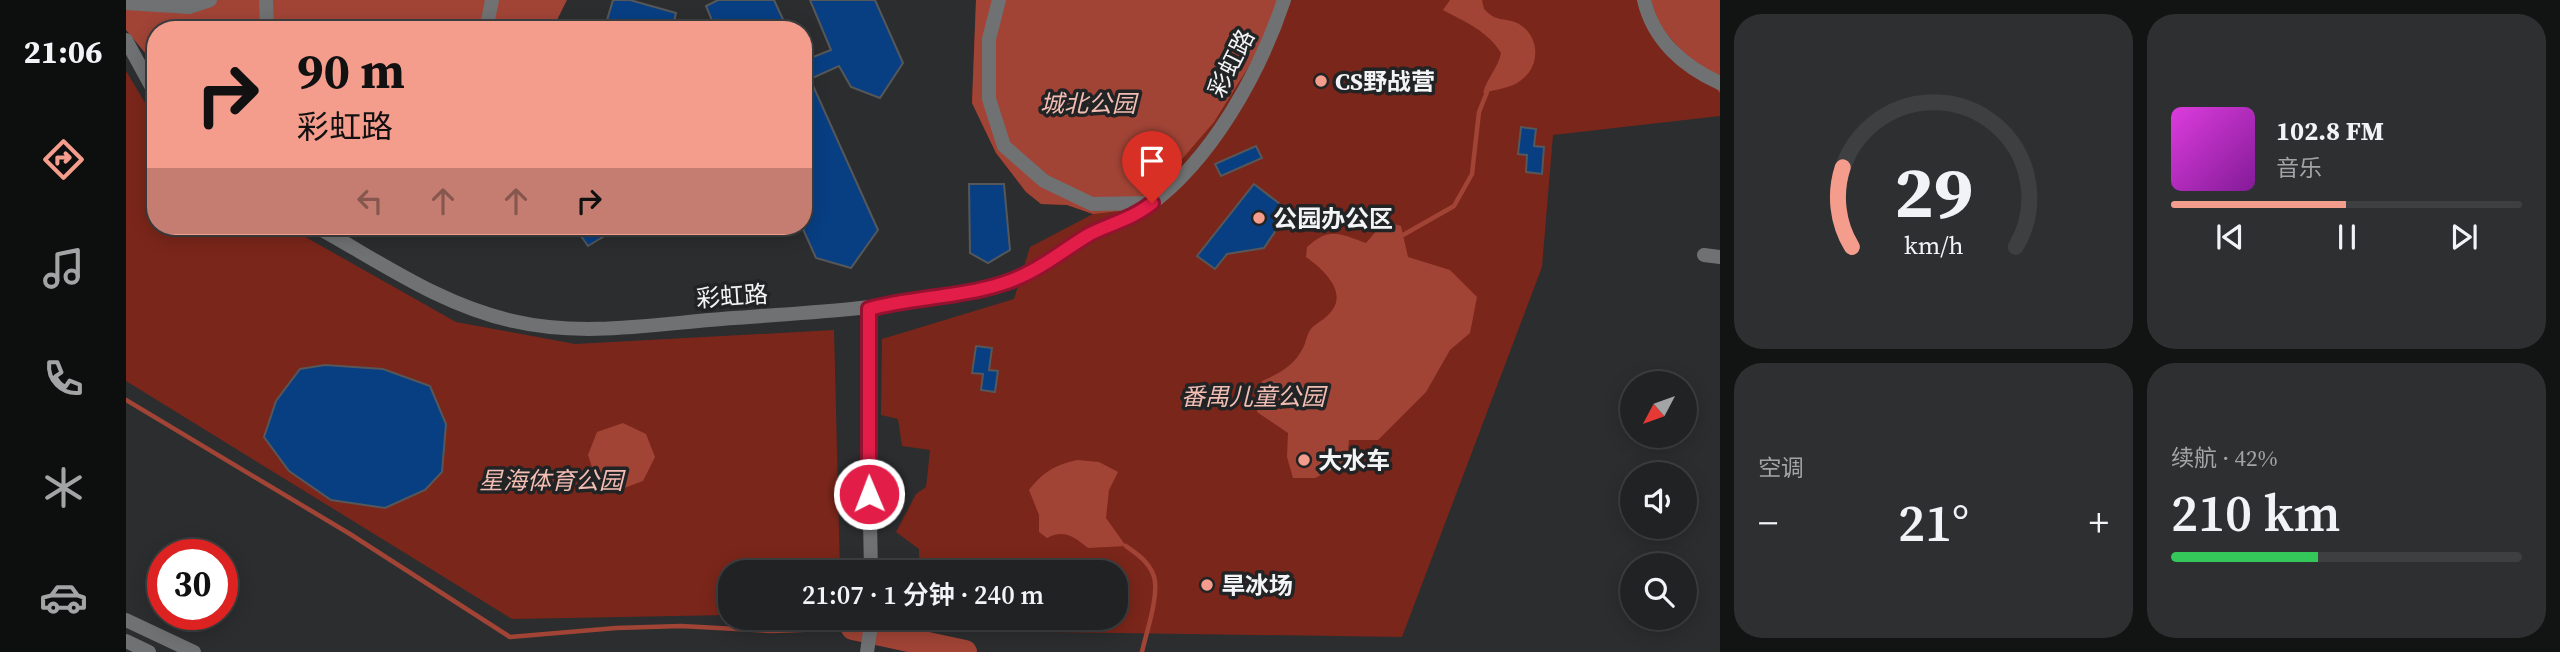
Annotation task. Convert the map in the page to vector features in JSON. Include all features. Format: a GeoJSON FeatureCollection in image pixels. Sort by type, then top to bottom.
{"type":"FeatureCollection","features":[{"type":"Feature","properties":{"kind":"street"},"geometry":{"type":"LineString","coordinates":[[126,3],[189,7],[209,0]]}},
{"type":"Feature","properties":{"kind":"street"},"geometry":{"type":"LineString","coordinates":[[266,0],[267,21]]}},
{"type":"Feature","properties":{"kind":"street"},"geometry":{"type":"LineString","coordinates":[[488,21],[492,0]]}},
{"type":"Feature","properties":{"kind":"street"},"geometry":{"type":"LineString","coordinates":[[999,0],[989,39],[989,99],[1004,146],[1044,181],[1093,204],[1152,203]]}},
{"type":"Feature","properties":{"kind":"street","name":"彩虹路"},"geometry":{"type":"LineString","coordinates":[[330,235],[448,301],[542,327],[609,328],[869,309],[969,292],[1016,278],[1152,203],[1195,160],[1229,117],[1249,84],[1276,25],[1284,0]]}},
{"type":"Feature","properties":{"kind":"street"},"geometry":{"type":"LineString","coordinates":[[1644,0],[1656,31],[1668,47],[1688,65],[1720,83]]}},
{"type":"Feature","properties":{"kind":"street"},"geometry":{"type":"LineString","coordinates":[[126,40],[147,78]]}},
{"type":"Feature","properties":{"kind":"street"},"geometry":{"type":"LineString","coordinates":[[1704,255],[1720,257]]}},
{"type":"Feature","properties":{"kind":"street"},"geometry":{"type":"LineString","coordinates":[[869,309],[871,560]]}},
{"type":"Feature","properties":{"kind":"street"},"geometry":{"type":"LineString","coordinates":[[126,620],[194,652]]}},
{"type":"Feature","properties":{"kind":"street"},"geometry":{"type":"LineString","coordinates":[[867,652],[871,630]]}},
{"type":"Feature","properties":{"kind":"street"},"geometry":{"type":"LineString","coordinates":[[126,641],[149,652]]}},
{"type":"Feature","properties":{"kind":"green space","name":"番禺儿童公园"},"geometry":{"type":"Polygon","coordinates":[[[976,0],[1720,0],[1720,116],[1553,135],[1542,267],[1402,637],[983,631],[980,630],[1128,630],[1128,560],[919,560],[919,549],[896,532],[916,494],[926,487],[930,450],[902,446],[898,419],[881,415],[882,339],[1014,299],[1030,247],[1093,214],[1067,205],[1042,204],[1026,192],[996,153],[972,103],[976,0]]]}},
{"type":"Feature","properties":{"kind":"green space","name":"星海体育公园"},"geometry":{"type":"Polygon","coordinates":[[[126,71],[147,106],[147,235],[302,235],[456,322],[575,344],[834,330],[840,560],[718,560],[718,615],[512,619],[126,381],[126,71]]]}},
{"type":"Feature","properties":{"kind":"shaded area"},"geometry":{"type":"Polygon","coordinates":[[[126,0],[567,0],[556,21],[147,21],[147,55],[126,30],[126,0]]]}},
{"type":"Feature","properties":{"kind":"shaded area","name":"城北公园"},"geometry":{"type":"Polygon","coordinates":[[[976,0],[1279,0],[1254,58],[1214,122],[1164,180],[1128,210],[1093,214],[1067,205],[1041,204],[1026,192],[996,153],[972,103],[976,0]]]}},
{"type":"Feature","properties":{"kind":"shaded area"},"geometry":{"type":"Polygon","coordinates":[[[1450,0],[1482,0],[1484,9],[1491,16],[1516,22],[1528,32],[1535,46],[1535,54],[1534,62],[1526,76],[1502,89],[1483,93],[1501,53],[1483,33],[1443,10],[1450,0]]]}},
{"type":"Feature","properties":{"kind":"shaded area"},"geometry":{"type":"Polygon","coordinates":[[[1651,0],[1720,0],[1720,93],[1666,33],[1651,0]]]}},
{"type":"Feature","properties":{"kind":"shaded area"},"geometry":{"type":"Polygon","coordinates":[[[1385,221],[1401,226],[1408,257],[1450,270],[1477,297],[1470,333],[1450,350],[1426,392],[1378,440],[1349,440],[1347,462],[1315,478],[1293,478],[1287,457],[1288,433],[1257,412],[1262,381],[1281,372],[1295,360],[1311,329],[1335,306],[1337,298],[1332,282],[1306,257],[1307,247],[1329,234],[1342,235],[1366,243],[1385,221]]]}},
{"type":"Feature","properties":{"kind":"shaded area"},"geometry":{"type":"Polygon","coordinates":[[[623,423],[646,434],[655,457],[643,481],[619,490],[596,479],[588,455],[597,432],[623,423]]]}},
{"type":"Feature","properties":{"kind":"shaded area"},"geometry":{"type":"Polygon","coordinates":[[[1077,460],[1099,462],[1118,472],[1109,490],[1106,518],[1126,546],[1088,548],[1064,534],[1047,538],[1039,532],[1039,515],[1029,490],[1050,470],[1077,460]]]}},
{"type":"Feature","properties":{"kind":"building"},"geometry":{"type":"Polygon","coordinates":[[[613,0],[630,0],[676,13],[674,21],[607,21],[613,0]]]}},
{"type":"Feature","properties":{"kind":"building"},"geometry":{"type":"Polygon","coordinates":[[[718,0],[774,0],[784,21],[712,21],[706,6],[718,0]]]}},
{"type":"Feature","properties":{"kind":"building"},"geometry":{"type":"Polygon","coordinates":[[[810,0],[875,0],[903,63],[880,98],[851,87],[839,66],[812,78],[812,57],[831,50],[810,0]]]}},
{"type":"Feature","properties":{"kind":"building"},"geometry":{"type":"Polygon","coordinates":[[[812,83],[878,230],[851,268],[816,258],[806,235],[812,235],[812,83]]]}},
{"type":"Feature","properties":{"kind":"building"},"geometry":{"type":"Polygon","coordinates":[[[1521,127],[1536,129],[1534,146],[1544,147],[1542,174],[1526,172],[1527,155],[1518,154],[1521,127]]]}},
{"type":"Feature","properties":{"kind":"building"},"geometry":{"type":"Polygon","coordinates":[[[1256,146],[1262,158],[1221,176],[1215,164],[1256,146]]]}},
{"type":"Feature","properties":{"kind":"building"},"geometry":{"type":"Polygon","coordinates":[[[969,184],[1004,184],[1010,250],[988,263],[970,253],[969,184]]]}},
{"type":"Feature","properties":{"kind":"building"},"geometry":{"type":"Polygon","coordinates":[[[1254,184],[1289,211],[1264,248],[1227,254],[1215,269],[1197,256],[1254,184]]]}},
{"type":"Feature","properties":{"kind":"building"},"geometry":{"type":"Polygon","coordinates":[[[580,235],[606,235],[588,246],[580,235]]]}},
{"type":"Feature","properties":{"kind":"building"},"geometry":{"type":"Polygon","coordinates":[[[976,346],[992,348],[989,370],[998,371],[995,392],[981,390],[983,374],[972,373],[976,346]]]}},
{"type":"Feature","properties":{"kind":"building"},"geometry":{"type":"Polygon","coordinates":[[[325,365],[383,369],[430,386],[446,424],[442,472],[425,490],[385,508],[331,500],[289,471],[264,437],[276,401],[300,369],[325,365]]]}},
{"type":"Feature","properties":{"kind":"waterway"},"geometry":{"type":"LineString","coordinates":[[1403,235],[1454,206],[1472,174],[1479,112],[1487,92]]}},
{"type":"Feature","properties":{"kind":"waterway"},"geometry":{"type":"LineString","coordinates":[[126,400],[350,534],[510,637],[616,628],[718,628]]}},
{"type":"Feature","properties":{"kind":"waterway"},"geometry":{"type":"LineString","coordinates":[[1126,546],[1148,565],[1155,581],[1154,601],[1142,652]]}},
{"type":"Feature","properties":{"kind":"waterway"},"geometry":{"type":"LineString","coordinates":[[754,630],[799,630]]}},
{"type":"Feature","properties":{"kind":"waterway"},"geometry":{"type":"LineString","coordinates":[[862,630],[965,652]]}},
{"type":"Feature","properties":{"kind":"place","name":"CS野战营"},"geometry":{"type":"Point","coordinates":[1321,81]}},
{"type":"Feature","properties":{"kind":"place","name":"公园办公区"},"geometry":{"type":"Point","coordinates":[1259,218]}},
{"type":"Feature","properties":{"kind":"place","name":"大水车"},"geometry":{"type":"Point","coordinates":[1304,460]}},
{"type":"Feature","properties":{"kind":"place","name":"旱冰场"},"geometry":{"type":"Point","coordinates":[1207,585]}},
{"type":"Feature","properties":{"kind":"route"},"geometry":{"type":"LineString","coordinates":[[869,494],[869,309],[969,292],[1006,282],[1026,274],[1088,236],[1152,203]]}}]}
